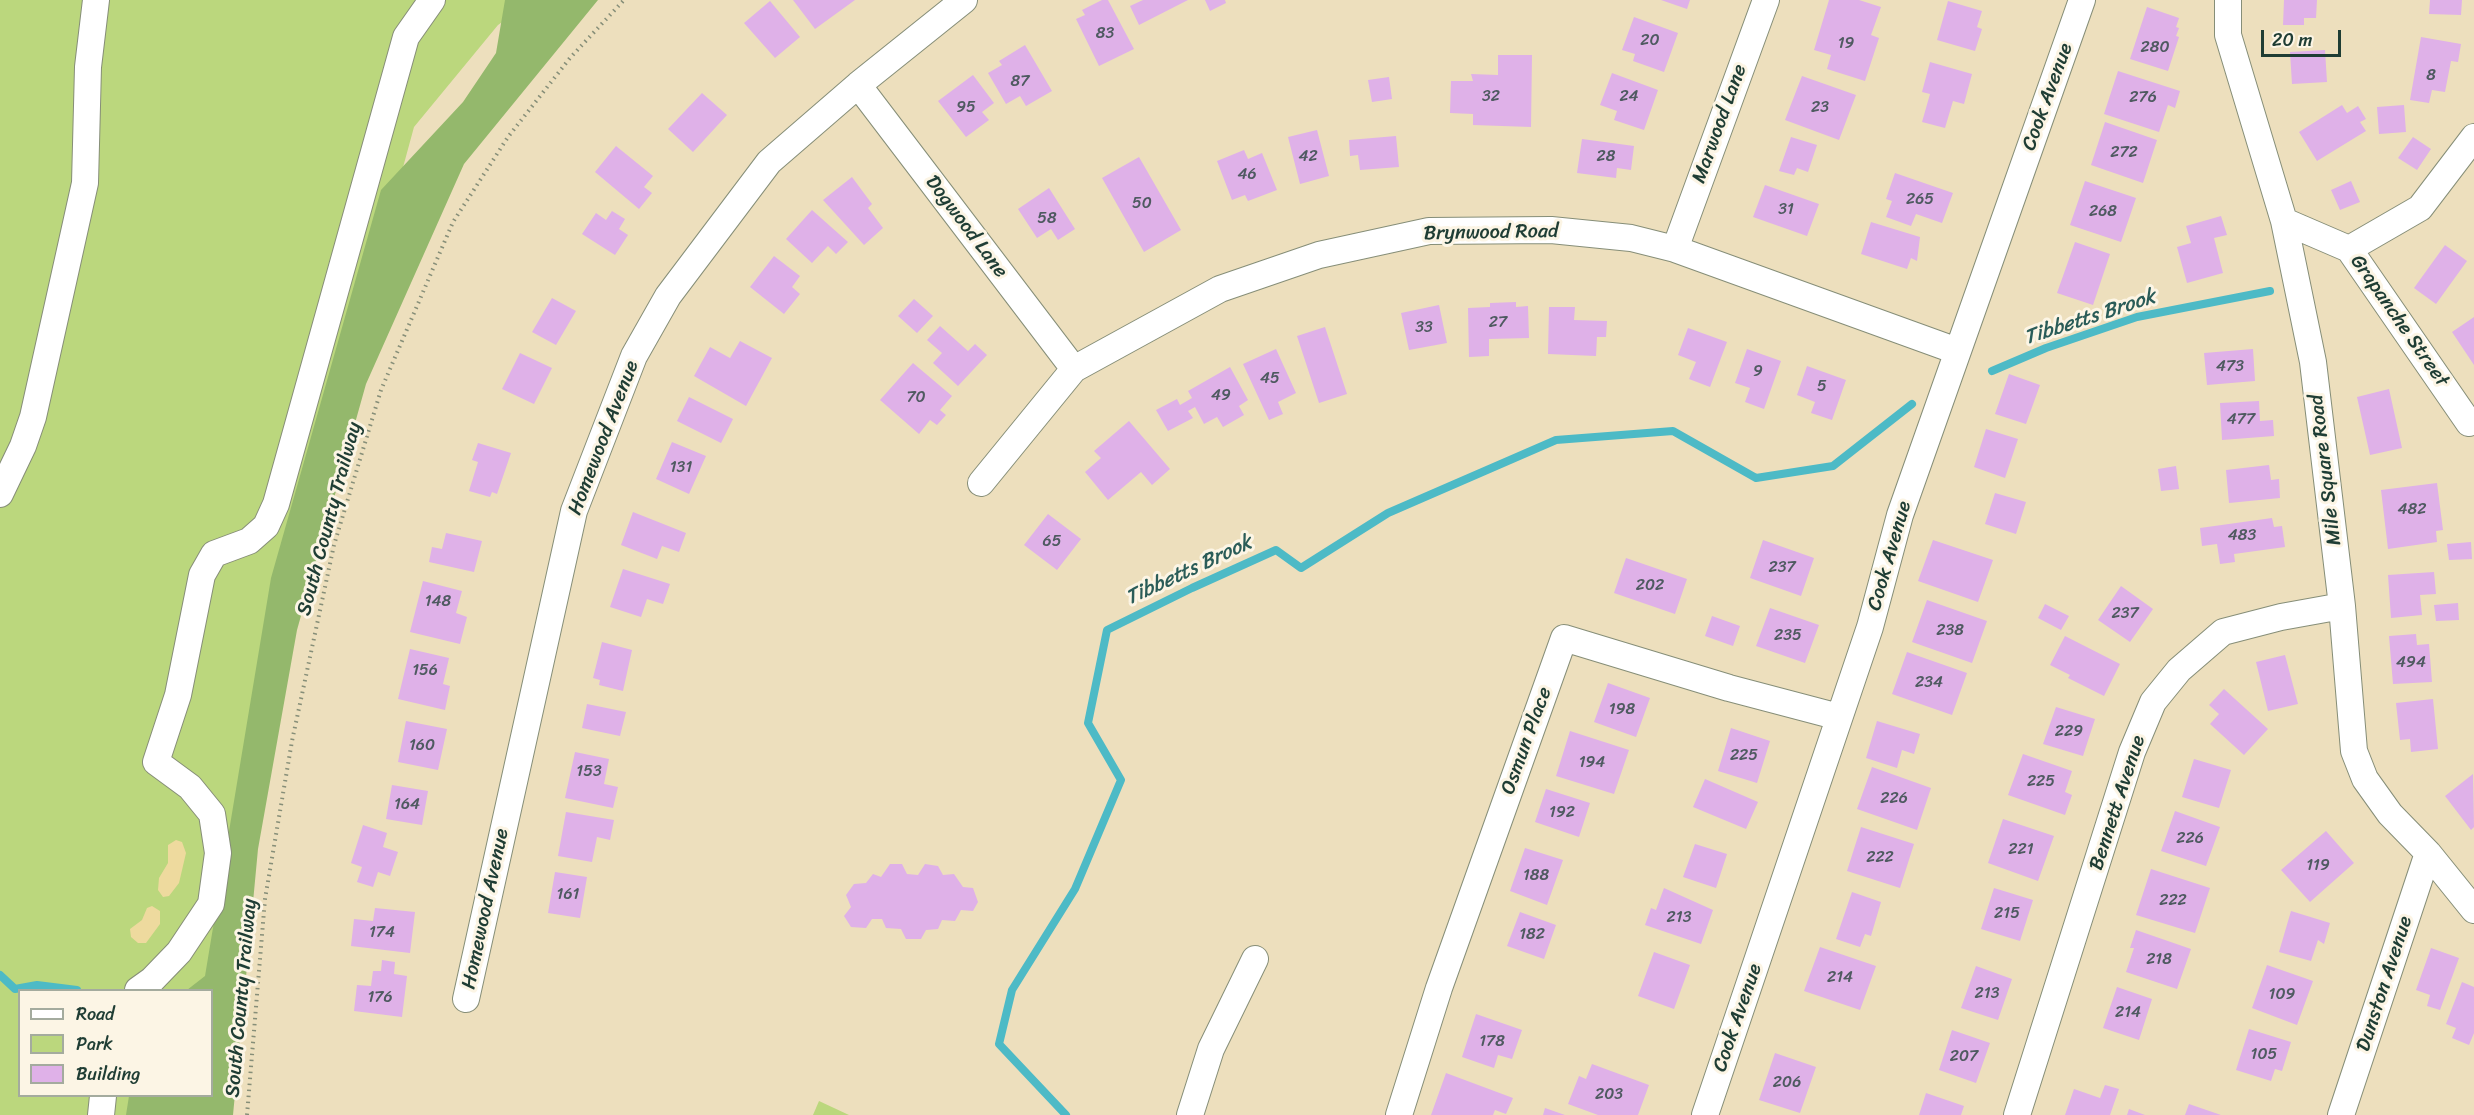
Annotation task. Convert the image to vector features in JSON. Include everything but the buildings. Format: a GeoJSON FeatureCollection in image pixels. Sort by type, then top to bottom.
{"type":"FeatureCollection","features":[{"type":"Feature","properties":{"kind":"street"},"geometry":{"type":"LineString","coordinates":[[0,495],[23,446],[33,417],[85,183],[87,67],[96,0]]}},
{"type":"Feature","properties":{"kind":"street"},"geometry":{"type":"LineString","coordinates":[[139,989],[152,980],[179,952],[211,904],[218,853],[212,814],[190,787],[156,762],[178,695],[202,575],[214,554],[249,541],[266,526],[276,504],[406,37],[432,0]]}},
{"type":"Feature","properties":{"kind":"street","name":"Homewood Avenue"},"geometry":{"type":"LineString","coordinates":[[466,999],[574,511],[634,356],[668,296],[769,162],[858,85],[964,0]]}},
{"type":"Feature","properties":{"kind":"street","name":"Marwood Lane"},"geometry":{"type":"LineString","coordinates":[[1675,249],[1766,0]]}},
{"type":"Feature","properties":{"kind":"street","name":"Cook Avenue"},"geometry":{"type":"LineString","coordinates":[[1705,1115],[1870,627],[1900,515],[2082,0]]}},
{"type":"Feature","properties":{"kind":"street","name":"Mile Square Road"},"geometry":{"type":"LineString","coordinates":[[2228,0],[2228,35],[2284,221],[2313,362],[2342,606],[2354,751],[2366,779],[2390,814],[2428,853],[2474,910]]}},
{"type":"Feature","properties":{"kind":"street","name":"Dogwood Lane"},"geometry":{"type":"LineString","coordinates":[[858,85],[1074,369]]}},
{"type":"Feature","properties":{"kind":"street"},"geometry":{"type":"LineString","coordinates":[[2349,249],[2420,208],[2474,137]]}},
{"type":"Feature","properties":{"kind":"street","name":"Grapanche Street"},"geometry":{"type":"LineString","coordinates":[[2284,221],[2349,249],[2469,423]]}},
{"type":"Feature","properties":{"kind":"street","name":"Brynwood Road"},"geometry":{"type":"LineString","coordinates":[[981,483],[1074,369],[1220,289],[1319,255],[1429,231],[1551,230],[1631,238],[1675,249],[1957,351]]}},
{"type":"Feature","properties":{"kind":"street","name":"Bennett Avenue"},"geometry":{"type":"LineString","coordinates":[[2017,1115],[2132,752],[2153,702],[2179,670],[2223,632],[2281,617],[2342,606]]}},
{"type":"Feature","properties":{"kind":"street","name":"Osmun Place"},"geometry":{"type":"LineString","coordinates":[[1399,1115],[1439,988],[1564,638],[1729,688],[1839,717]]}},
{"type":"Feature","properties":{"kind":"street","name":"Dunston Avenue"},"geometry":{"type":"LineString","coordinates":[[2341,1115],[2428,853]]}},
{"type":"Feature","properties":{"kind":"street"},"geometry":{"type":"LineString","coordinates":[[1190,1115],[1211,1048],[1255,959]]}},
{"type":"Feature","properties":{"kind":"street"},"geometry":{"type":"LineString","coordinates":[[101,1115],[103,1097]]}},
{"type":"Feature","properties":{"kind":"path","name":"South County Trailway"},"geometry":{"type":"LineString","coordinates":[[247,1115],[265,899],[292,741],[334,545],[381,390],[453,222],[508,137],[570,58],[624,0]]}},
{"type":"Feature","properties":{"kind":"green space"},"geometry":{"type":"Polygon","coordinates":[[[0,0],[533,0],[498,25],[414,127],[299,549],[214,1115],[0,1115],[0,0]]]}},
{"type":"Feature","properties":{"kind":"green space"},"geometry":{"type":"Polygon","coordinates":[[[505,0],[598,0],[464,164],[366,384],[297,630],[258,849],[233,1115],[126,1115],[129,1097],[213,1097],[213,989],[188,989],[205,976],[271,578],[381,190],[463,102],[496,53],[505,0]]]}},
{"type":"Feature","properties":{"kind":"green space"},"geometry":{"type":"Polygon","coordinates":[[[819,1101],[849,1115],[813,1115],[819,1101]]]}},
{"type":"Feature","properties":{"kind":"sand"},"geometry":{"type":"Polygon","coordinates":[[[176,840],[182,842],[186,853],[179,883],[169,896],[163,897],[158,890],[159,878],[168,863],[168,845],[176,840]]]}},
{"type":"Feature","properties":{"kind":"sand"},"geometry":{"type":"Polygon","coordinates":[[[152,906],[160,911],[160,924],[146,943],[138,943],[131,937],[130,929],[142,920],[147,908],[152,906]]]}},
{"type":"Feature","properties":{"kind":"waterway","name":"Tibbetts Brook"},"geometry":{"type":"LineString","coordinates":[[1992,371],[2046,348],[2137,317],[2270,291]]}},
{"type":"Feature","properties":{"kind":"waterway","name":"Tibbetts Brook"},"geometry":{"type":"LineString","coordinates":[[1066,1115],[999,1044],[1012,990],[1075,889],[1121,780],[1088,723],[1107,630],[1276,550],[1301,568],[1388,513],[1556,440],[1673,431],[1756,478],[1833,466],[1912,404]]}},
{"type":"Feature","properties":{"kind":"waterway"},"geometry":{"type":"LineString","coordinates":[[0,975],[15,989],[37,985],[69,989]]}}]}
